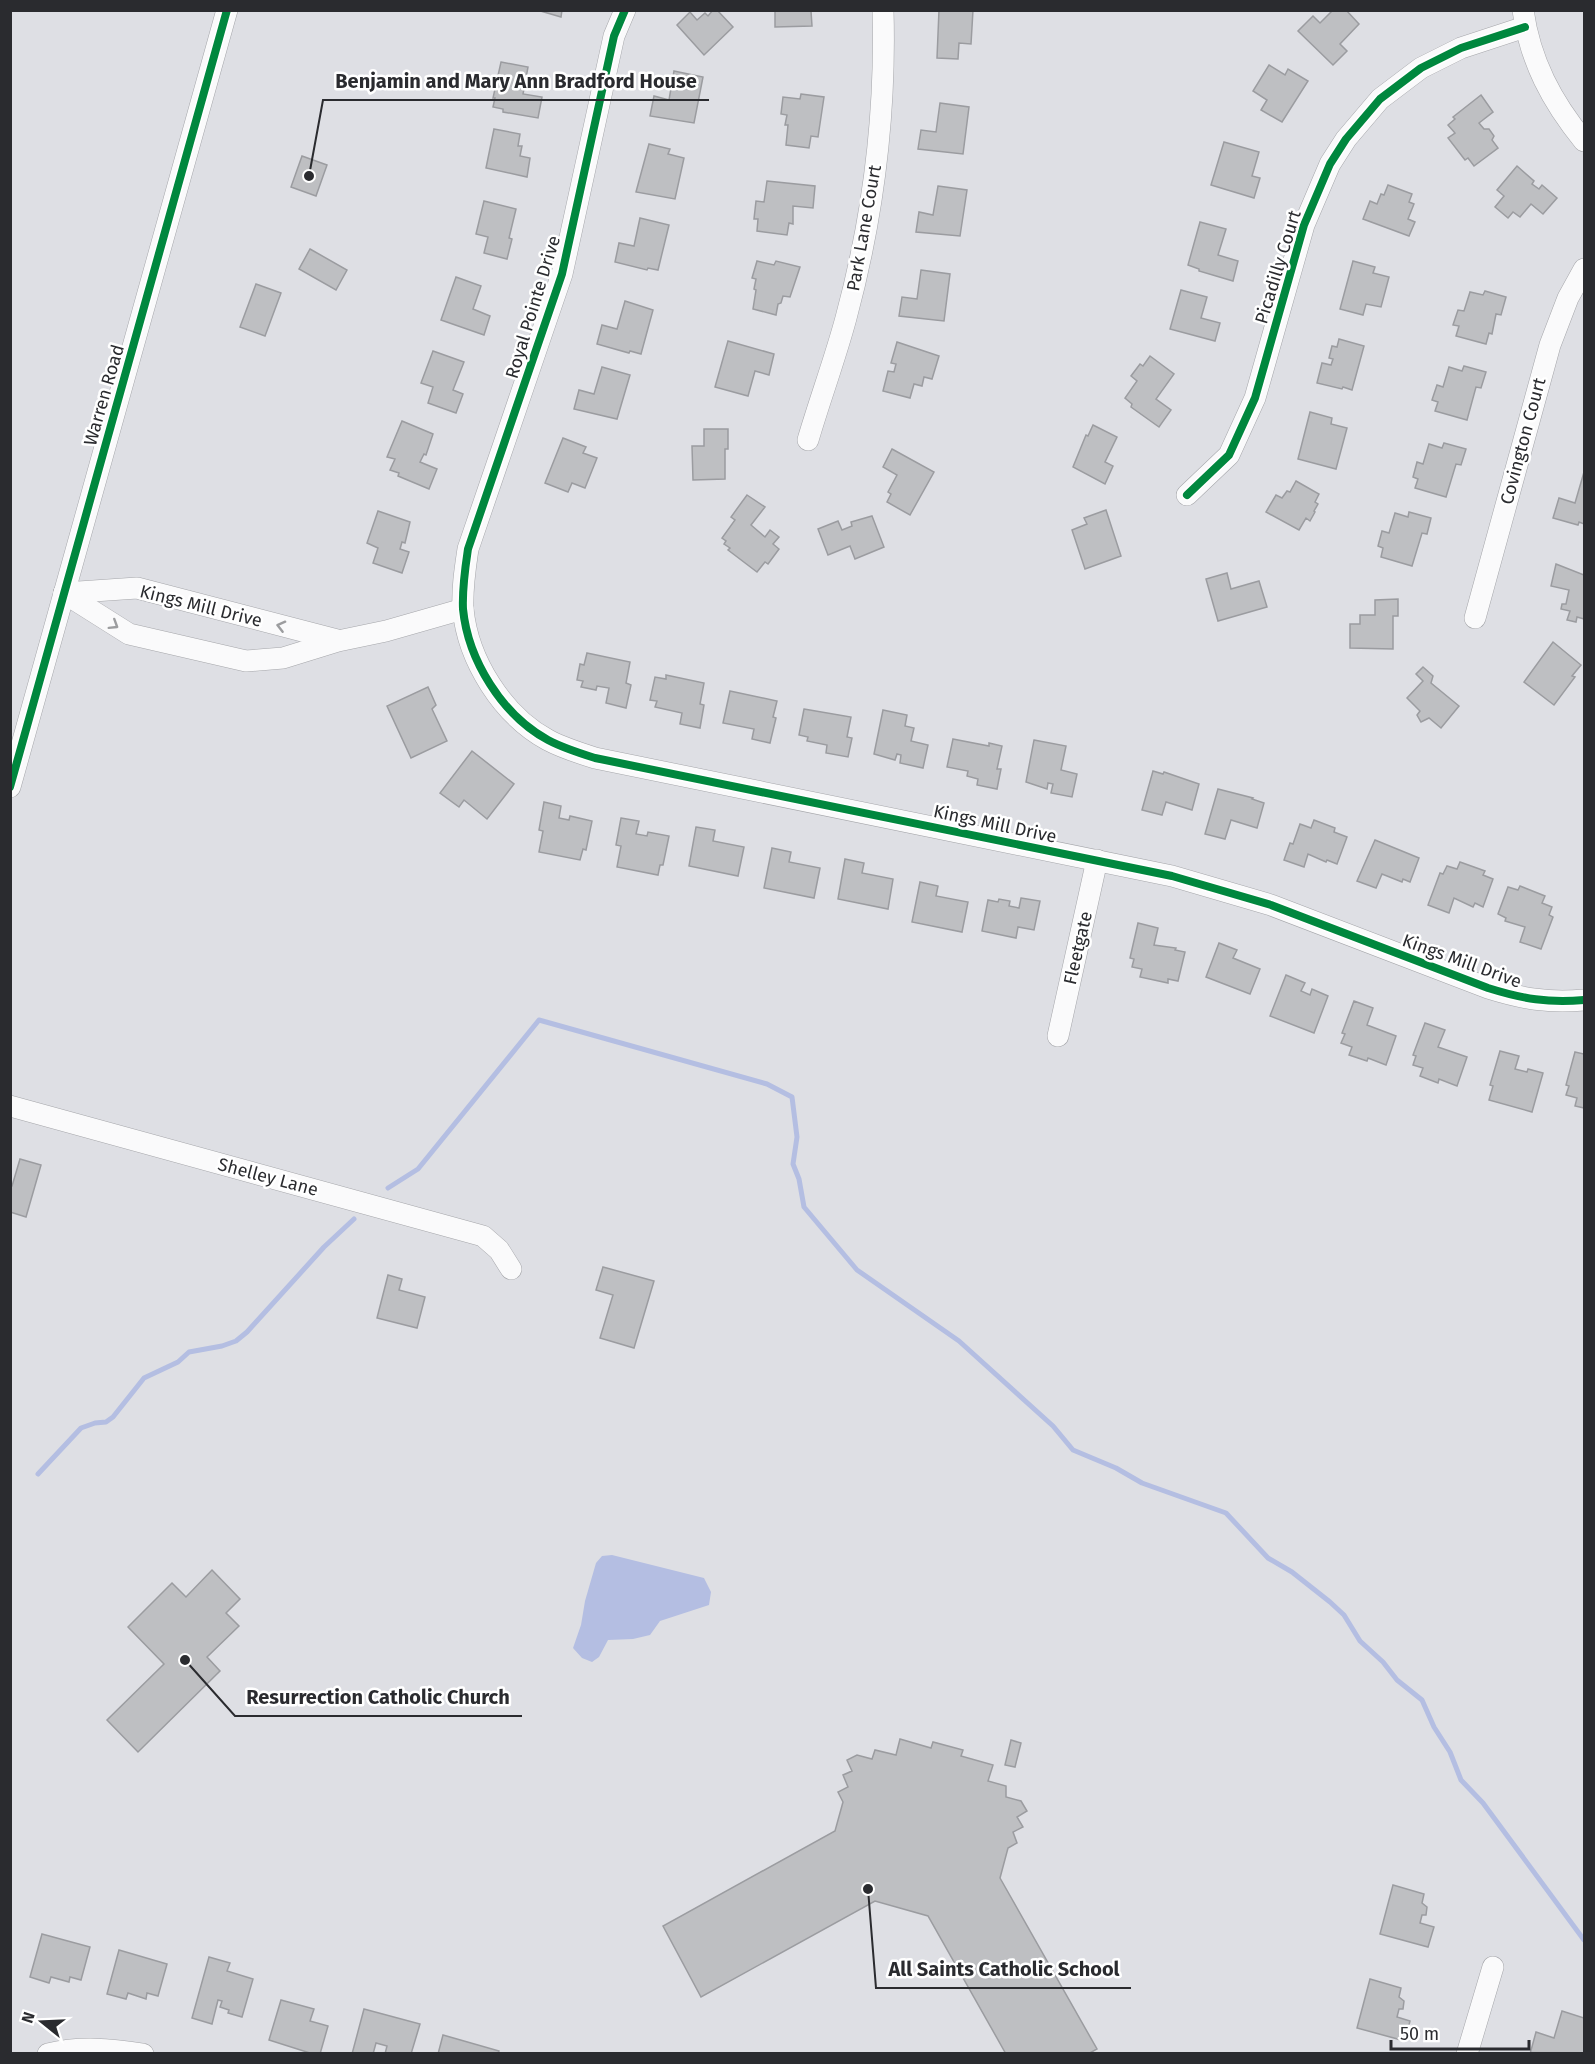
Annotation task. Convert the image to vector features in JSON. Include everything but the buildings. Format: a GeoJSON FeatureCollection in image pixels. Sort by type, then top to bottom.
{"type":"FeatureCollection","features":[{"type":"Feature","properties":{"kind":"street","name":"Warren Road"},"geometry":{"type":"LineString","coordinates":[[10,787],[227,10]]}},
{"type":"Feature","properties":{"kind":"street","name":"Royal Pointe Drive"},"geometry":{"type":"LineString","coordinates":[[463,609],[463,578],[468,549],[562,274],[614,36],[625,10]]}},
{"type":"Feature","properties":{"kind":"street","name":"Park Lane Court"},"geometry":{"type":"LineString","coordinates":[[808,440],[846,319],[869,215],[881,108],[883,10]]}},
{"type":"Feature","properties":{"kind":"street"},"geometry":{"type":"LineString","coordinates":[[1524,19],[1532,51],[1546,87],[1584,141]]}},
{"type":"Feature","properties":{"kind":"street","name":"Picadilly Court"},"geometry":{"type":"LineString","coordinates":[[1187,495],[1229,455],[1255,398],[1304,225],[1330,164],[1346,139],[1380,99],[1421,68],[1524,19]]}},
{"type":"Feature","properties":{"kind":"street","name":"Covington Court"},"geometry":{"type":"LineString","coordinates":[[1475,618],[1550,345],[1568,298],[1584,269]]}},
{"type":"Feature","properties":{"kind":"street","name":"Kings Mill Drive"},"geometry":{"type":"LineString","coordinates":[[64,593],[137,588],[338,641]]}},
{"type":"Feature","properties":{"kind":"street","name":"Kings Mill Drive"},"geometry":{"type":"LineString","coordinates":[[64,593],[129,634],[246,661],[283,658],[338,641],[386,631],[463,609],[474,652],[495,692],[527,726],[567,749],[595,758],[1172,876],[1239,894],[1520,998],[1559,1002],[1584,1000]]}},
{"type":"Feature","properties":{"kind":"street","name":"Fleetgate"},"geometry":{"type":"LineString","coordinates":[[1059,1036],[1097,860]]}},
{"type":"Feature","properties":{"kind":"street","name":"Shelley Lane"},"geometry":{"type":"LineString","coordinates":[[10,1106],[483,1236],[500,1250],[511,1269]]}},
{"type":"Feature","properties":{"kind":"street"},"geometry":{"type":"LineString","coordinates":[[1467,2054],[1493,1967]]}},
{"type":"Feature","properties":{"kind":"street"},"geometry":{"type":"LineString","coordinates":[[48,2054],[80,2049],[110,2049],[143,2054]]}},
{"type":"Feature","properties":{"kind":"water"},"geometry":{"type":"Polygon","coordinates":[[[612,1555],[704,1578],[711,1592],[709,1605],[660,1621],[650,1635],[633,1639],[608,1640],[599,1657],[592,1662],[582,1658],[573,1648],[596,1563],[602,1556],[612,1555]]]}},
{"type":"Feature","properties":{"kind":"waterway"},"geometry":{"type":"LineString","coordinates":[[388,1188],[418,1169],[539,1020],[767,1084],[792,1097],[797,1137],[793,1164],[799,1179],[804,1207],[857,1270],[959,1341],[1053,1426],[1073,1450],[1116,1468],[1142,1483],[1226,1513],[1268,1558],[1292,1572],[1330,1602],[1344,1615],[1360,1641],[1383,1662],[1397,1680],[1422,1700],[1434,1727],[1450,1752],[1461,1780],[1483,1803],[1584,1940]]}},
{"type":"Feature","properties":{"kind":"waterway"},"geometry":{"type":"LineString","coordinates":[[38,1474],[81,1428],[106,1422],[113,1417],[144,1378],[178,1362],[189,1352],[236,1341],[247,1332],[324,1247],[354,1219]]}},
{"type":"Feature","properties":{"kind":"cycle path"},"geometry":{"type":"LineString","coordinates":[[10,787],[227,10]]}},
{"type":"Feature","properties":{"kind":"cycle path"},"geometry":{"type":"LineString","coordinates":[[625,10],[614,36],[562,274],[468,549],[463,594],[466,628],[480,666],[490,684],[516,716],[548,740],[595,758],[1172,876],[1271,905],[1488,988],[1536,999],[1584,1000]]}},
{"type":"Feature","properties":{"kind":"cycle path"},"geometry":{"type":"LineString","coordinates":[[1187,495],[1229,455],[1255,398],[1304,225],[1330,164],[1346,139],[1380,99],[1421,68],[1461,48],[1525,27]]}},
{"type":"Feature","properties":{"kind":"place","name":"Benjamin and Mary Ann Bradford House"},"geometry":{"type":"Point","coordinates":[309,176]}},
{"type":"Feature","properties":{"kind":"place","name":"Resurrection Catholic Church"},"geometry":{"type":"Point","coordinates":[185,1660]}},
{"type":"Feature","properties":{"kind":"place","name":"All Saints Catholic School"},"geometry":{"type":"Point","coordinates":[868,1889]}}]}
